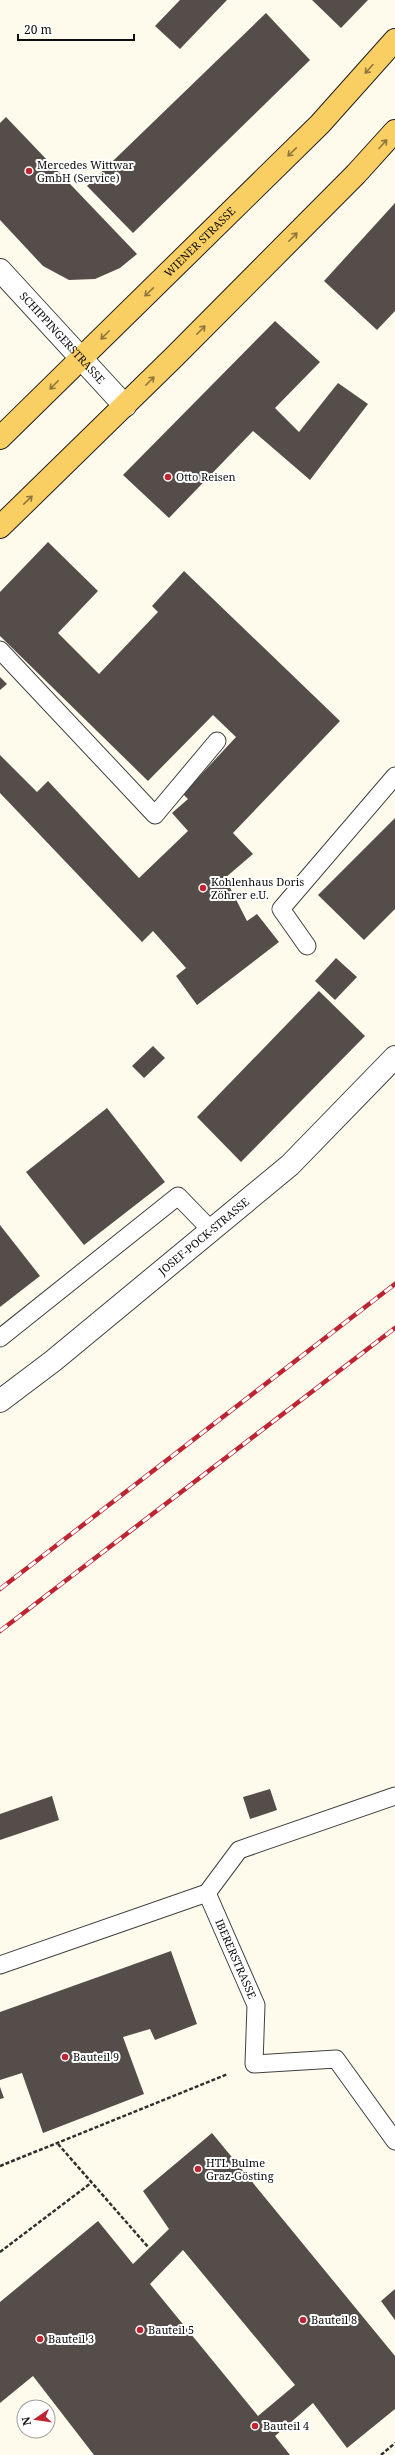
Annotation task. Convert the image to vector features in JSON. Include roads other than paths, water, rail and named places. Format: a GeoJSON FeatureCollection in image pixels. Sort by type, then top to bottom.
{"type":"FeatureCollection","features":[{"type":"Feature","properties":{"kind":"main road","name":"WIENER STRASSE"},"geometry":{"type":"LineString","coordinates":[[0,438],[320,124],[395,40]]}},
{"type":"Feature","properties":{"kind":"main road"},"geometry":{"type":"LineString","coordinates":[[0,527],[125,406],[356,174],[395,131]]}},
{"type":"Feature","properties":{"kind":"street","name":"SCHIPPINGERSTRASSE"},"geometry":{"type":"LineString","coordinates":[[0,270],[125,406]]}},
{"type":"Feature","properties":{"kind":"street","name":"JOSEF-POCK-STRASSE"},"geometry":{"type":"LineString","coordinates":[[0,1401],[53,1361],[290,1165],[395,1057]]}},
{"type":"Feature","properties":{"kind":"lane"},"geometry":{"type":"LineString","coordinates":[[0,650],[155,815],[217,741]]}},
{"type":"Feature","properties":{"kind":"lane"},"geometry":{"type":"LineString","coordinates":[[307,946],[281,909],[395,776]]}},
{"type":"Feature","properties":{"kind":"lane"},"geometry":{"type":"LineString","coordinates":[[0,1338],[178,1196],[211,1230]]}},
{"type":"Feature","properties":{"kind":"lane"},"geometry":{"type":"LineString","coordinates":[[0,1966],[207,1893],[239,1850],[395,1796]]}},
{"type":"Feature","properties":{"kind":"lane","name":"IBERERSTRASSE"},"geometry":{"type":"LineString","coordinates":[[207,1893],[256,2005],[254,2064],[336,2059],[395,2141]]}},
{"type":"Feature","properties":{"kind":"railway"},"geometry":{"type":"LineString","coordinates":[[0,1589],[395,1284]]}},
{"type":"Feature","properties":{"kind":"railway"},"geometry":{"type":"LineString","coordinates":[[0,1631],[395,1328]]}},
{"type":"Feature","properties":{"kind":"place","name":"Mercedes Wittwar GmbH (Service)"},"geometry":{"type":"Point","coordinates":[29,171]}},
{"type":"Feature","properties":{"kind":"place","name":"Otto Reisen"},"geometry":{"type":"Point","coordinates":[168,477]}},
{"type":"Feature","properties":{"kind":"place","name":"Kohlenhaus Doris Zöhrer e.U."},"geometry":{"type":"Point","coordinates":[203,888]}},
{"type":"Feature","properties":{"kind":"place","name":"Bauteil 9"},"geometry":{"type":"Point","coordinates":[65,2057]}},
{"type":"Feature","properties":{"kind":"place","name":"HTL Bulme Graz-Gösting"},"geometry":{"type":"Point","coordinates":[198,2169]}},
{"type":"Feature","properties":{"kind":"place","name":"Bauteil 8"},"geometry":{"type":"Point","coordinates":[303,2320]}},
{"type":"Feature","properties":{"kind":"place","name":"Bauteil 5"},"geometry":{"type":"Point","coordinates":[140,2330]}},
{"type":"Feature","properties":{"kind":"place","name":"Bauteil 3"},"geometry":{"type":"Point","coordinates":[40,2339]}},
{"type":"Feature","properties":{"kind":"place","name":"Bauteil 4"},"geometry":{"type":"Point","coordinates":[255,2426]}}]}
